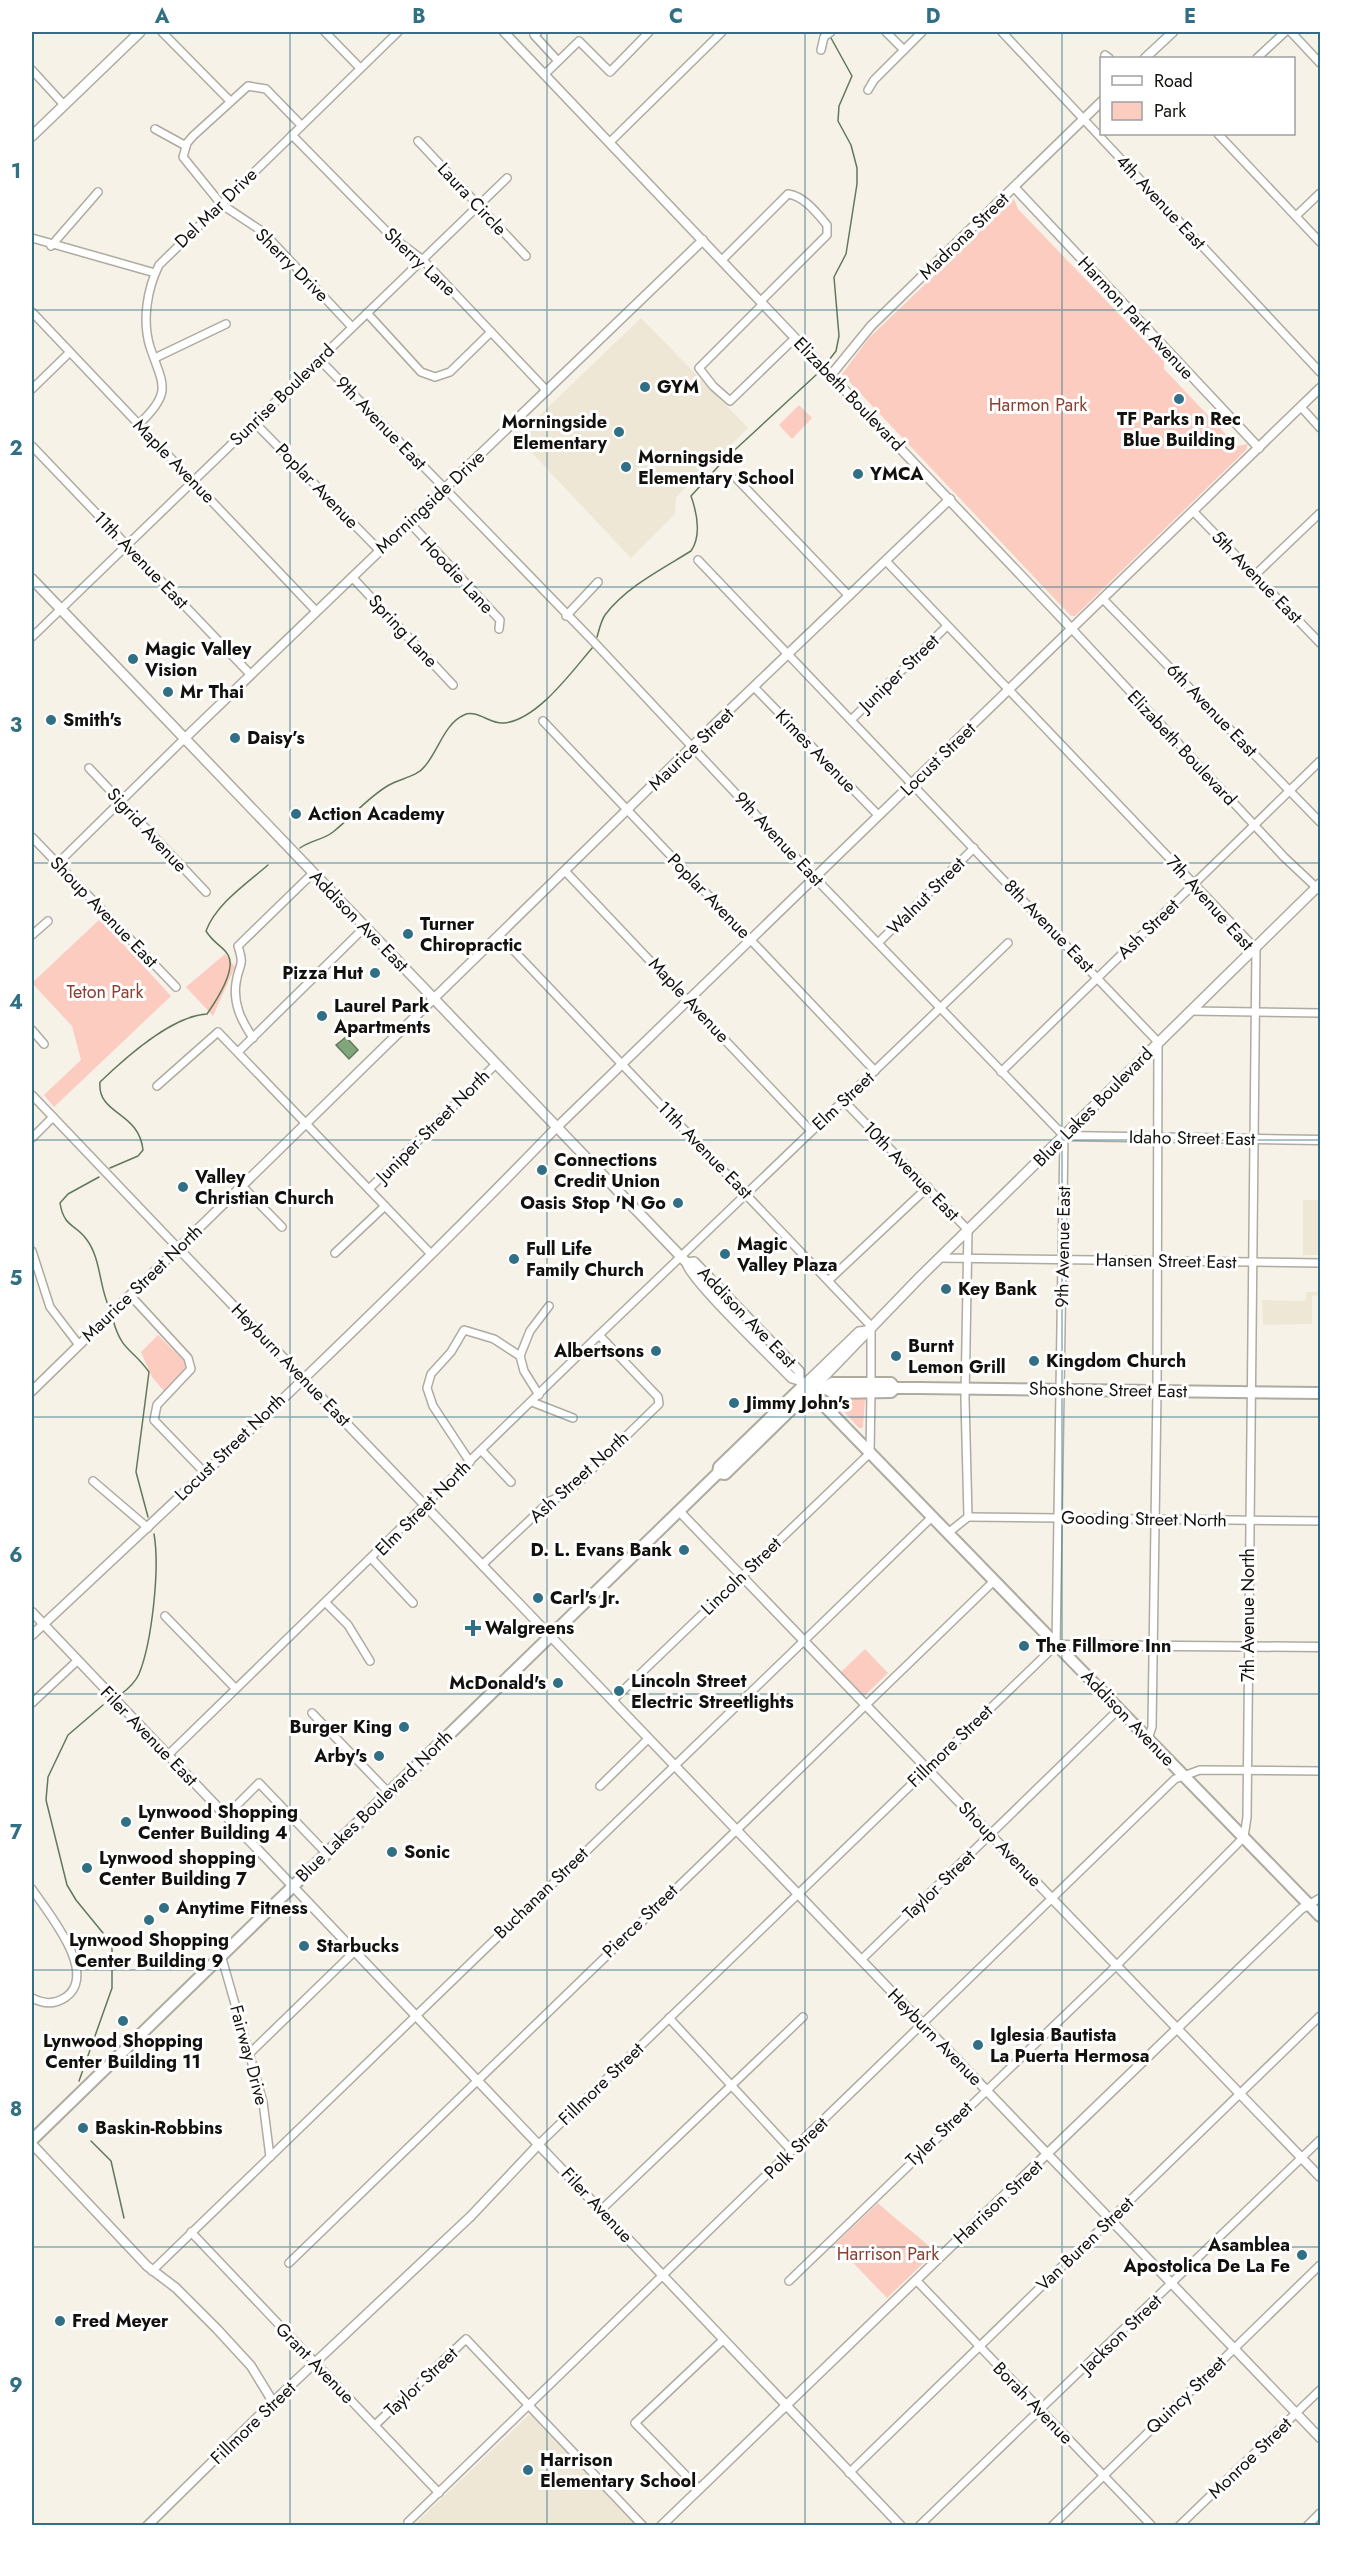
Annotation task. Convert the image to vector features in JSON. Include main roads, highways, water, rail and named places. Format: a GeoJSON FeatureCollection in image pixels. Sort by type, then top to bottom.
{"type":"FeatureCollection","features":[{"type":"Feature","properties":{"kind":"main road"},"geometry":{"type":"LineString","coordinates":[[32,136],[140,32]]}},
{"type":"Feature","properties":{"kind":"main road","name":"Addison Ave East"},"geometry":{"type":"LineString","coordinates":[[32,579],[59,612],[365,927],[555,1129],[682,1260],[694,1262],[799,1371],[804,1385]]}},
{"type":"Feature","properties":{"kind":"main road","name":"Blue Lakes Boulevard"},"geometry":{"type":"LineString","coordinates":[[804,1385],[865,1337],[869,1328],[1158,1042],[1319,888]]}},
{"type":"Feature","properties":{"kind":"main road","name":"Shoshone Street East"},"geometry":{"type":"LineString","coordinates":[[804,1385],[827,1389],[832,1383],[871,1387],[891,1383],[895,1388],[1320,1393]]}},
{"type":"Feature","properties":{"kind":"main road","name":"Addison Avenue"},"geometry":{"type":"LineString","coordinates":[[804,1385],[1320,1916]]}},
{"type":"Feature","properties":{"kind":"main road","name":"Blue Lakes Boulevard North"},"geometry":{"type":"LineString","coordinates":[[32,2142],[388,1792],[718,1473],[725,1474],[804,1385]]}},
{"type":"Feature","properties":{"kind":"waterway"},"geometry":{"type":"LineString","coordinates":[[829,360],[836,351],[839,336],[834,277],[846,254],[857,184],[857,168],[851,145],[838,121],[839,106],[852,76],[831,38]]}},
{"type":"Feature","properties":{"kind":"waterway"},"geometry":{"type":"LineString","coordinates":[[597,637],[605,615],[623,596],[645,579],[691,551],[697,531],[697,517],[691,496],[726,458],[816,375]]}},
{"type":"Feature","properties":{"kind":"waterway"},"geometry":{"type":"LineString","coordinates":[[300,848],[333,832],[381,790],[422,770],[457,719],[473,714],[503,723],[528,714],[553,693],[593,647]]}},
{"type":"Feature","properties":{"kind":"waterway"},"geometry":{"type":"LineString","coordinates":[[110,1168],[138,1156],[143,1150],[140,1137],[134,1128],[105,1101],[101,1093],[100,1082],[135,1050],[164,1030],[179,1022],[207,1014],[228,977],[230,961],[226,952],[206,931],[224,903],[268,865]]}},
{"type":"Feature","properties":{"kind":"waterway"},"geometry":{"type":"LineString","coordinates":[[99,1177],[68,1194],[60,1203],[64,1217],[92,1247],[109,1307]]}},
{"type":"Feature","properties":{"kind":"waterway"},"geometry":{"type":"LineString","coordinates":[[113,1320],[124,1344],[149,1372],[136,1472],[148,1517]]}},
{"type":"Feature","properties":{"kind":"waterway"},"geometry":{"type":"LineString","coordinates":[[120,1695],[131,1686],[137,1677],[148,1643],[155,1585],[154,1534]]}},
{"type":"Feature","properties":{"kind":"waterway"},"geometry":{"type":"LineString","coordinates":[[79,2081],[112,1988],[112,1944],[76,1900],[67,1885],[46,1800],[48,1777],[68,1735],[103,1705]]}},
{"type":"Feature","properties":{"kind":"waterway"},"geometry":{"type":"LineString","coordinates":[[91,2141],[111,2161],[124,2218]]}},
{"type":"Feature","properties":{"kind":"place","name":"GYM"},"geometry":{"type":"Point","coordinates":[645,387]}},
{"type":"Feature","properties":{"kind":"place","name":"TF Parks n Rec Blue Building"},"geometry":{"type":"Point","coordinates":[1179,399]}},
{"type":"Feature","properties":{"kind":"place","name":"Morningside Elementary"},"geometry":{"type":"Point","coordinates":[619,432]}},
{"type":"Feature","properties":{"kind":"place","name":"Morningside Elementary School"},"geometry":{"type":"Point","coordinates":[626,467]}},
{"type":"Feature","properties":{"kind":"place","name":"YMCA"},"geometry":{"type":"Point","coordinates":[858,474]}},
{"type":"Feature","properties":{"kind":"place","name":"Magic Valley Vision"},"geometry":{"type":"Point","coordinates":[133,659]}},
{"type":"Feature","properties":{"kind":"place","name":"Mr Thai"},"geometry":{"type":"Point","coordinates":[168,692]}},
{"type":"Feature","properties":{"kind":"place","name":"Smith's"},"geometry":{"type":"Point","coordinates":[51,720]}},
{"type":"Feature","properties":{"kind":"place","name":"Daisy’s"},"geometry":{"type":"Point","coordinates":[235,738]}},
{"type":"Feature","properties":{"kind":"place","name":"Action Academy"},"geometry":{"type":"Point","coordinates":[296,814]}},
{"type":"Feature","properties":{"kind":"place","name":"Turner Chiropractic"},"geometry":{"type":"Point","coordinates":[408,934]}},
{"type":"Feature","properties":{"kind":"place","name":"Pizza Hut"},"geometry":{"type":"Point","coordinates":[375,973]}},
{"type":"Feature","properties":{"kind":"place","name":"Laurel Park Apartments"},"geometry":{"type":"Point","coordinates":[322,1016]}},
{"type":"Feature","properties":{"kind":"place","name":"Connections Credit Union"},"geometry":{"type":"Point","coordinates":[542,1170]}},
{"type":"Feature","properties":{"kind":"place","name":"Valley Christian Church"},"geometry":{"type":"Point","coordinates":[183,1187]}},
{"type":"Feature","properties":{"kind":"place","name":"Oasis Stop 'N Go"},"geometry":{"type":"Point","coordinates":[678,1203]}},
{"type":"Feature","properties":{"kind":"place","name":"Magic Valley Plaza"},"geometry":{"type":"Point","coordinates":[725,1254]}},
{"type":"Feature","properties":{"kind":"place","name":"Full Life Family Church"},"geometry":{"type":"Point","coordinates":[514,1259]}},
{"type":"Feature","properties":{"kind":"place","name":"Key Bank"},"geometry":{"type":"Point","coordinates":[946,1289]}},
{"type":"Feature","properties":{"kind":"place","name":"Albertsons"},"geometry":{"type":"Point","coordinates":[656,1351]}},
{"type":"Feature","properties":{"kind":"place","name":"Burnt Lemon Grill"},"geometry":{"type":"Point","coordinates":[896,1356]}},
{"type":"Feature","properties":{"kind":"place","name":"Kingdom Church"},"geometry":{"type":"Point","coordinates":[1034,1361]}},
{"type":"Feature","properties":{"kind":"place","name":"Jimmy John's"},"geometry":{"type":"Point","coordinates":[734,1403]}},
{"type":"Feature","properties":{"kind":"place","name":"D. L. Evans Bank"},"geometry":{"type":"Point","coordinates":[684,1550]}},
{"type":"Feature","properties":{"kind":"place","name":"Carl's Jr."},"geometry":{"type":"Point","coordinates":[538,1598]}},
{"type":"Feature","properties":{"kind":"place","name":"Walgreens"},"geometry":{"type":"Point","coordinates":[473,1628]}},
{"type":"Feature","properties":{"kind":"place","name":"The Fillmore Inn"},"geometry":{"type":"Point","coordinates":[1024,1646]}},
{"type":"Feature","properties":{"kind":"place","name":"McDonald's"},"geometry":{"type":"Point","coordinates":[558,1683]}},
{"type":"Feature","properties":{"kind":"place","name":"Lincoln Street Electric Streetlights"},"geometry":{"type":"Point","coordinates":[619,1691]}},
{"type":"Feature","properties":{"kind":"place","name":"Burger King"},"geometry":{"type":"Point","coordinates":[404,1727]}},
{"type":"Feature","properties":{"kind":"place","name":"Arby's"},"geometry":{"type":"Point","coordinates":[379,1756]}},
{"type":"Feature","properties":{"kind":"place","name":"Lynwood Shopping Center Building 4"},"geometry":{"type":"Point","coordinates":[126,1822]}},
{"type":"Feature","properties":{"kind":"place","name":"Sonic"},"geometry":{"type":"Point","coordinates":[392,1852]}},
{"type":"Feature","properties":{"kind":"place","name":"Lynwood shopping Center Building 7"},"geometry":{"type":"Point","coordinates":[87,1868]}},
{"type":"Feature","properties":{"kind":"place","name":"Anytime Fitness"},"geometry":{"type":"Point","coordinates":[164,1908]}},
{"type":"Feature","properties":{"kind":"place","name":"Lynwood Shopping Center Building 9"},"geometry":{"type":"Point","coordinates":[149,1920]}},
{"type":"Feature","properties":{"kind":"place","name":"Starbucks"},"geometry":{"type":"Point","coordinates":[304,1946]}},
{"type":"Feature","properties":{"kind":"place","name":"Lynwood Shopping Center Building 11"},"geometry":{"type":"Point","coordinates":[123,2021]}},
{"type":"Feature","properties":{"kind":"place","name":"Iglesia Bautista La Puerta Hermosa"},"geometry":{"type":"Point","coordinates":[978,2045]}},
{"type":"Feature","properties":{"kind":"place","name":"Baskin-Robbins"},"geometry":{"type":"Point","coordinates":[83,2128]}},
{"type":"Feature","properties":{"kind":"place","name":"Asamblea Apostolica De La Fe"},"geometry":{"type":"Point","coordinates":[1302,2255]}},
{"type":"Feature","properties":{"kind":"place","name":"Fred Meyer"},"geometry":{"type":"Point","coordinates":[60,2321]}},
{"type":"Feature","properties":{"kind":"place","name":"Harrison Elementary School"},"geometry":{"type":"Point","coordinates":[528,2470]}},
{"type":"Feature","properties":{"kind":"park label","name":"Harmon Park"},"geometry":{"type":"Point","coordinates":[1038,405]}},
{"type":"Feature","properties":{"kind":"park label","name":"Teton Park"},"geometry":{"type":"Point","coordinates":[105,992]}},
{"type":"Feature","properties":{"kind":"park label","name":"Harrison Park"},"geometry":{"type":"Point","coordinates":[888,2254]}}]}
